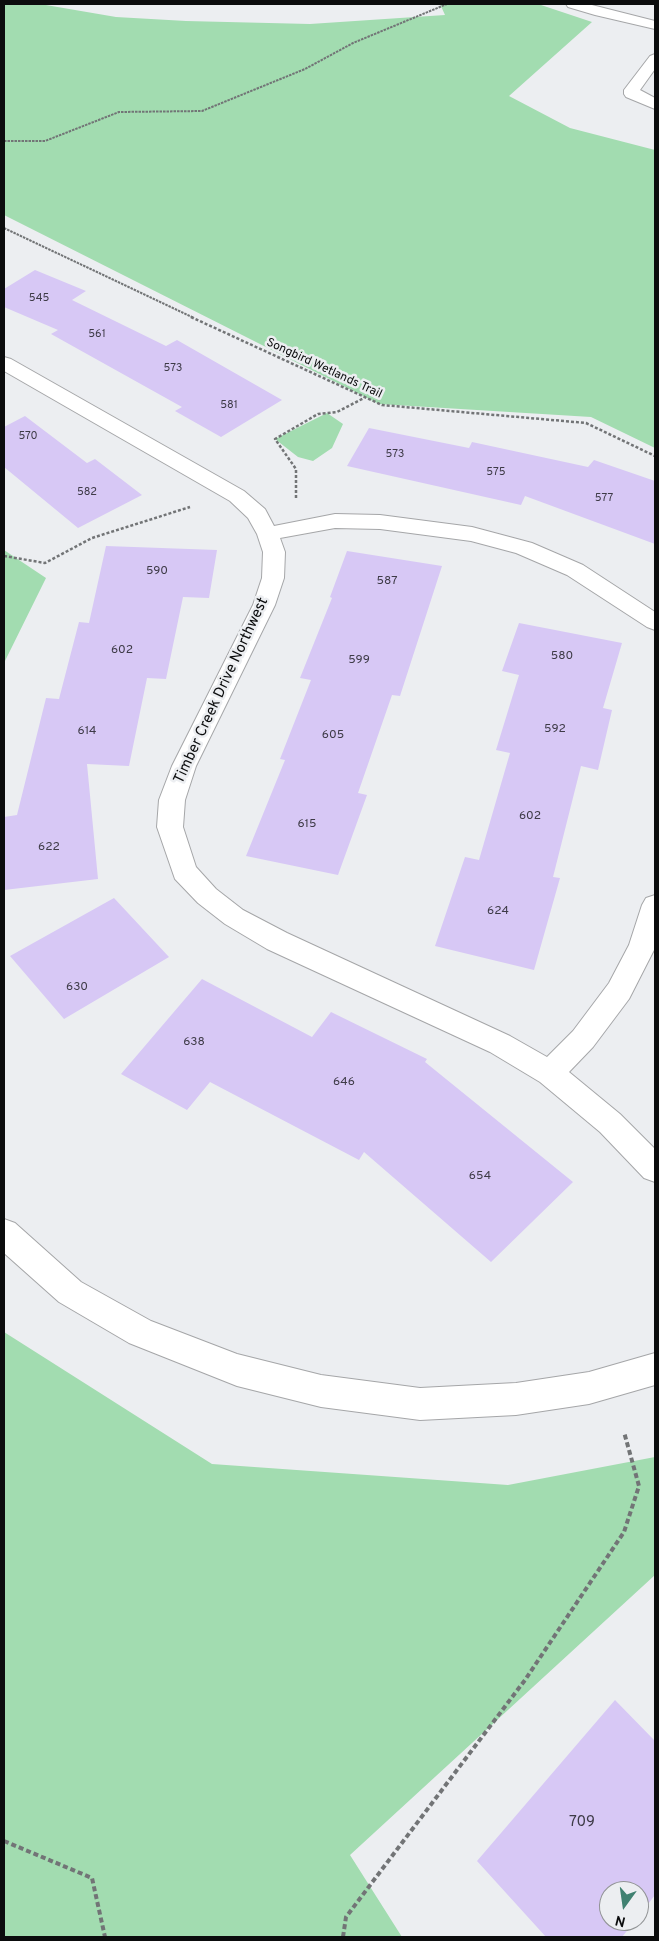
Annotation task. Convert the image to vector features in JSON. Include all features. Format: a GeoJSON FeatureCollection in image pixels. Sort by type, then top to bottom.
{"type":"FeatureCollection","features":[{"type":"Feature","properties":{"kind":"street"},"geometry":{"type":"LineString","coordinates":[[573,4],[655,25]]}},
{"type":"Feature","properties":{"kind":"street"},"geometry":{"type":"LineString","coordinates":[[655,59],[632,90],[632,94],[655,104]]}},
{"type":"Feature","properties":{"kind":"street","name":"Timber Creek Drive Northwest"},"geometry":{"type":"LineString","coordinates":[[4,363],[237,496],[257,514],[268,534],[274,552],[272,578],[264,605],[184,766],[172,800],[170,827],[184,872],[207,896],[234,917],[277,941],[500,1044],[550,1072],[610,1122],[655,1169]]}},
{"type":"Feature","properties":{"kind":"street"},"geometry":{"type":"LineString","coordinates":[[268,534],[335,522],[380,522],[472,534],[524,548],[575,570],[655,622]]}},
{"type":"Feature","properties":{"kind":"street"},"geometry":{"type":"LineString","coordinates":[[550,1072],[583,1039],[619,991],[643,946],[655,905]]}},
{"type":"Feature","properties":{"kind":"street"},"geometry":{"type":"LineString","coordinates":[[4,1233],[70,1292],[140,1332],[237,1370],[321,1390],[420,1404],[507,1400],[589,1388],[655,1369]]}},
{"type":"Feature","properties":{"kind":"path"},"geometry":{"type":"LineString","coordinates":[[4,141],[45,141],[119,112],[202,111],[306,69],[353,43],[447,4]]}},
{"type":"Feature","properties":{"kind":"path","name":"Songbird Wetlands Trail"},"geometry":{"type":"LineString","coordinates":[[4,228],[65,259],[382,405],[586,423],[655,456]]}},
{"type":"Feature","properties":{"kind":"path"},"geometry":{"type":"LineString","coordinates":[[296,505],[296,469],[275,439],[318,414],[337,412],[364,397]]}},
{"type":"Feature","properties":{"kind":"path"},"geometry":{"type":"LineString","coordinates":[[4,556],[45,563],[92,538],[194,506]]}},
{"type":"Feature","properties":{"kind":"path"},"geometry":{"type":"LineString","coordinates":[[343,1937],[346,1918],[525,1680],[624,1532],[639,1486],[624,1432]]}},
{"type":"Feature","properties":{"kind":"path"},"geometry":{"type":"LineString","coordinates":[[4,1841],[92,1878],[105,1937]]}},
{"type":"Feature","properties":{"kind":"green space"},"geometry":{"type":"Polygon","coordinates":[[[4,4],[40,4],[116,17],[310,24],[445,15],[440,4],[538,4],[592,22],[509,96],[570,128],[655,150],[655,448],[591,417],[379,404],[4,215],[4,4]]]}},
{"type":"Feature","properties":{"kind":"green space"},"geometry":{"type":"Polygon","coordinates":[[[327,413],[343,424],[332,448],[313,461],[298,457],[275,439],[327,413]]]}},
{"type":"Feature","properties":{"kind":"green space"},"geometry":{"type":"Polygon","coordinates":[[[4,550],[46,578],[4,663],[4,550]]]}},
{"type":"Feature","properties":{"kind":"green space"},"geometry":{"type":"Polygon","coordinates":[[[4,1332],[212,1464],[508,1485],[655,1457],[655,1575],[350,1855],[402,1937],[4,1937],[4,1332]]]}},
{"type":"Feature","properties":{"kind":"building"},"geometry":{"type":"Polygon","coordinates":[[[35,270],[86,291],[72,300],[166,346],[177,340],[282,400],[221,437],[175,411],[182,407],[51,334],[58,330],[4,307],[4,289],[35,270]]]}},
{"type":"Feature","properties":{"kind":"building"},"geometry":{"type":"Polygon","coordinates":[[[25,416],[87,463],[95,459],[142,495],[78,528],[4,467],[4,427],[25,416]]]}},
{"type":"Feature","properties":{"kind":"building"},"geometry":{"type":"Polygon","coordinates":[[[369,428],[469,448],[472,442],[588,467],[594,460],[655,481],[655,544],[525,496],[521,505],[347,466],[369,428]]]}},
{"type":"Feature","properties":{"kind":"building"},"geometry":{"type":"Polygon","coordinates":[[[106,546],[217,550],[209,598],[183,597],[166,679],[147,678],[129,766],[87,764],[98,879],[4,890],[4,817],[17,815],[46,698],[59,699],[79,622],[89,623],[106,546]]]}},
{"type":"Feature","properties":{"kind":"building"},"geometry":{"type":"Polygon","coordinates":[[[347,551],[442,566],[400,696],[392,695],[358,793],[367,795],[338,875],[246,856],[285,760],[280,759],[311,680],[300,678],[332,598],[330,597],[347,551]]]}},
{"type":"Feature","properties":{"kind":"building"},"geometry":{"type":"Polygon","coordinates":[[[519,623],[622,643],[603,708],[612,710],[598,770],[581,766],[553,877],[560,878],[534,970],[435,946],[465,857],[479,860],[510,753],[496,750],[519,675],[502,671],[519,623]]]}},
{"type":"Feature","properties":{"kind":"building"},"geometry":{"type":"Polygon","coordinates":[[[114,898],[169,957],[64,1019],[10,956],[114,898]]]}},
{"type":"Feature","properties":{"kind":"building"},"geometry":{"type":"Polygon","coordinates":[[[202,979],[312,1037],[331,1012],[427,1059],[425,1062],[573,1182],[491,1262],[364,1152],[359,1160],[210,1082],[187,1110],[121,1074],[202,979]]]}},
{"type":"Feature","properties":{"kind":"building"},"geometry":{"type":"Polygon","coordinates":[[[615,1700],[655,1741],[655,1895],[649,1903],[649,1881],[599,1881],[599,1931],[627,1931],[622,1937],[546,1937],[477,1861],[615,1700]]]}}]}
